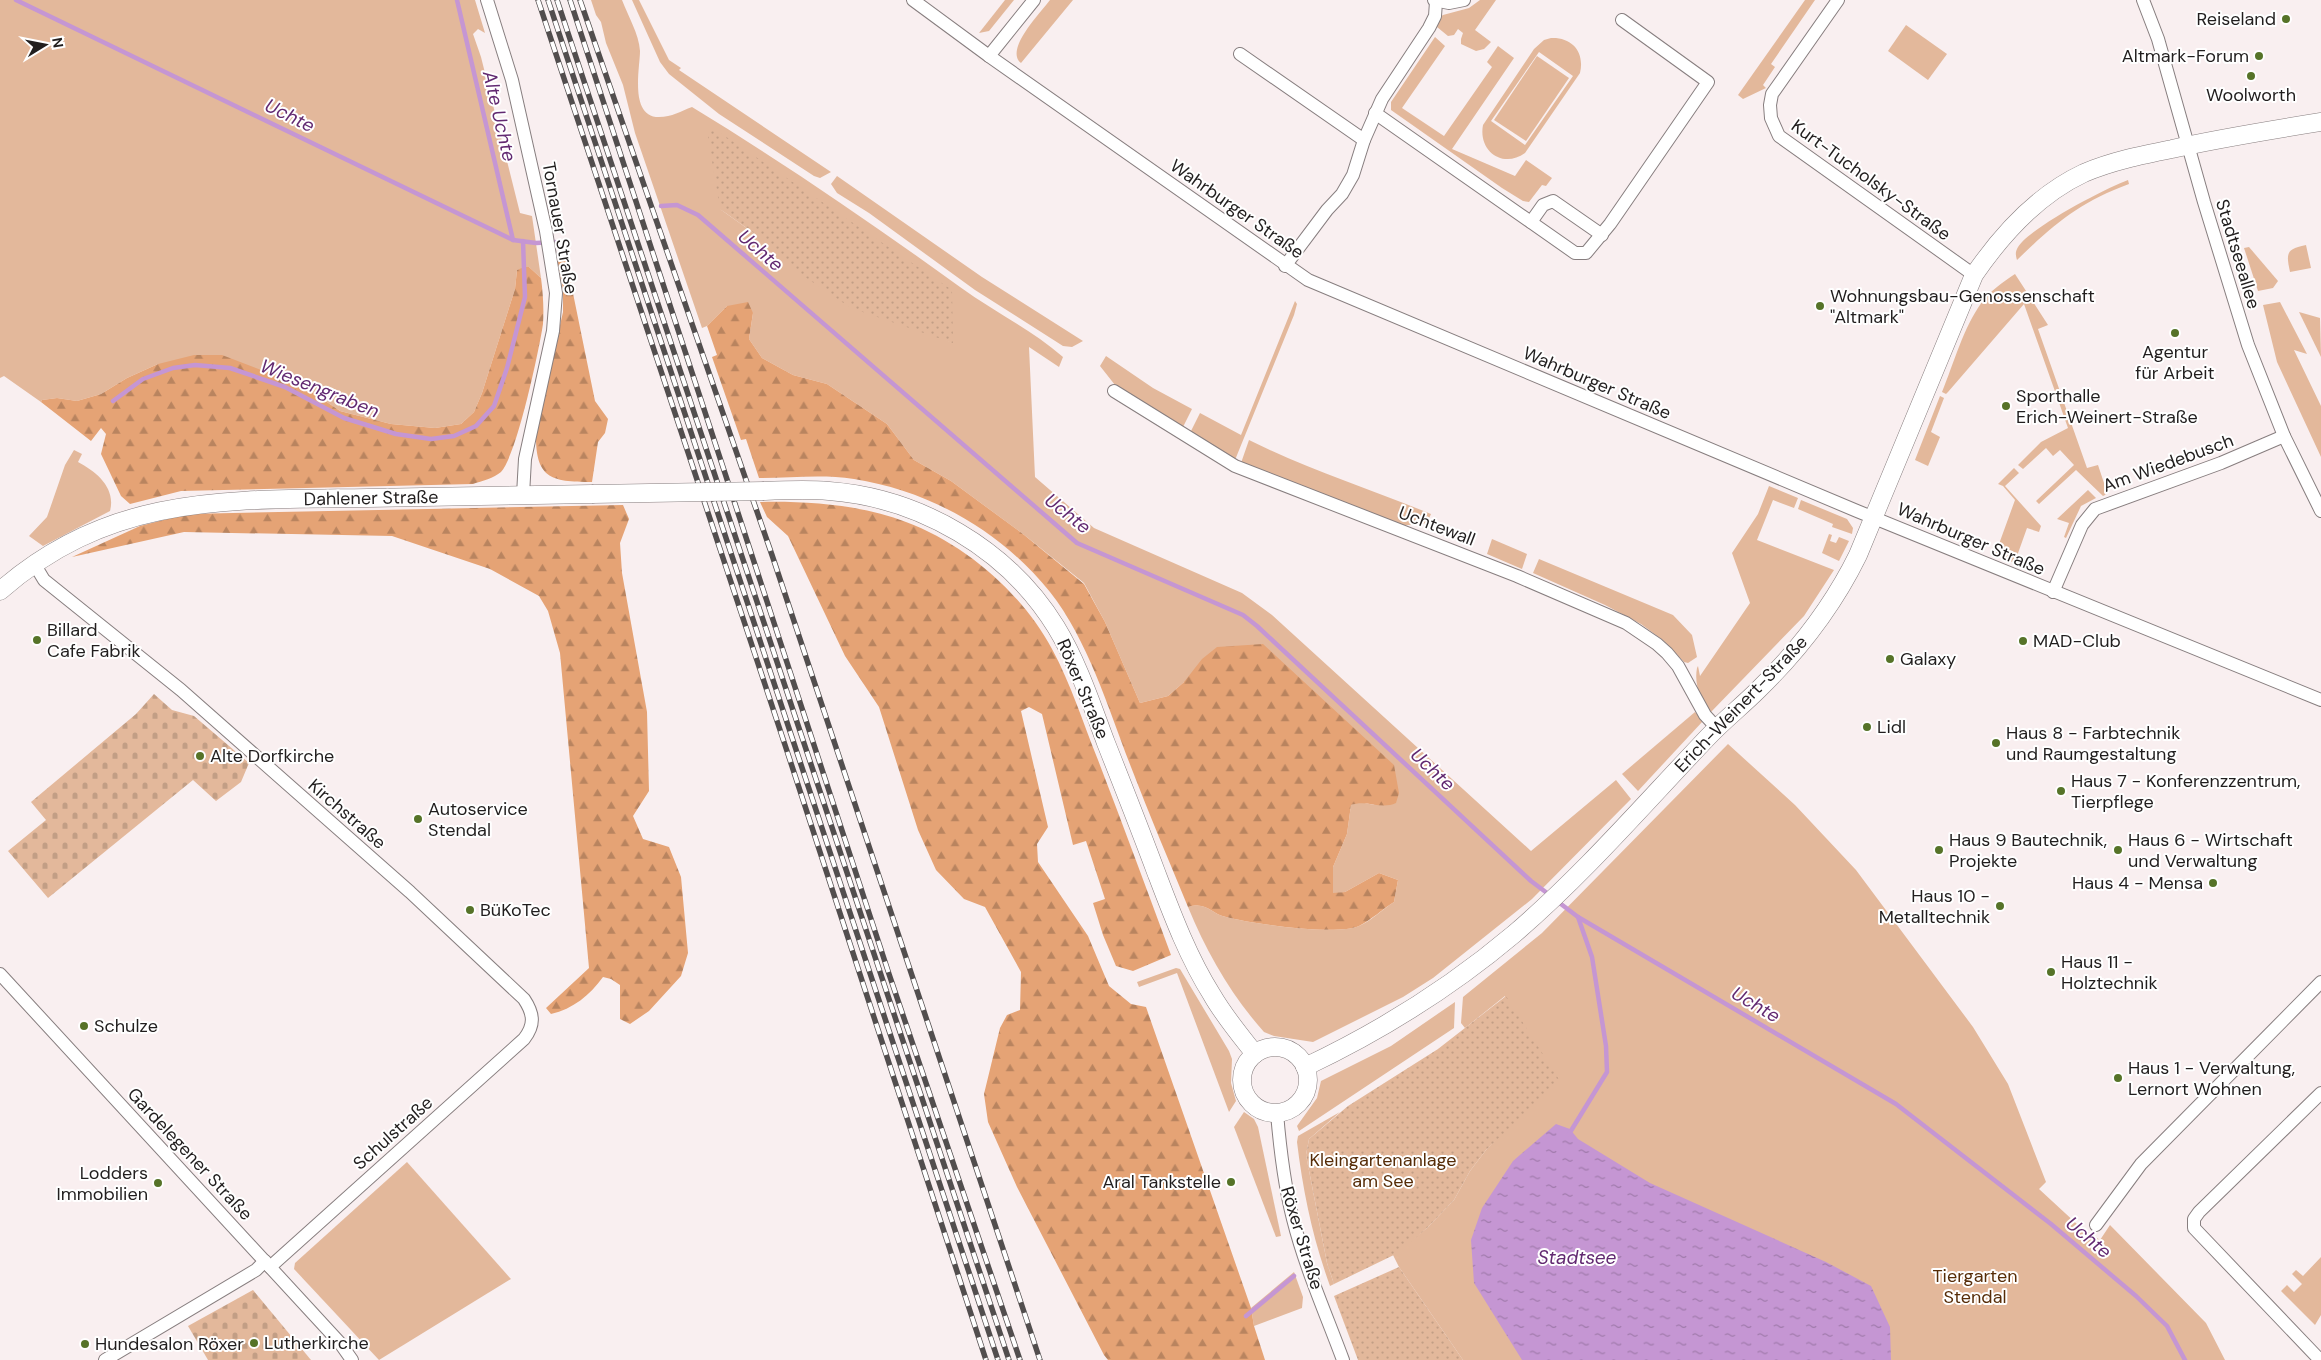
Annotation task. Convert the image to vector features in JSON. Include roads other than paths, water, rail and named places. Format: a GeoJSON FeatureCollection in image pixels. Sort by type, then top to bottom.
{"type":"FeatureCollection","features":[{"type":"Feature","properties":{"kind":"street","name":"Tornauer Straße"},"geometry":{"type":"LineString","coordinates":[[487,0],[512,80],[546,231],[556,294],[556,313],[525,459],[523,495]]}},
{"type":"Feature","properties":{"kind":"street","name":"Wahrburger Straße"},"geometry":{"type":"LineString","coordinates":[[913,0],[1285,266],[1328,290],[2053,592],[2321,700]]}},
{"type":"Feature","properties":{"kind":"street"},"geometry":{"type":"LineString","coordinates":[[989,56],[1034,0]]}},
{"type":"Feature","properties":{"kind":"street"},"geometry":{"type":"LineString","coordinates":[[1285,266],[1327,210],[1342,194],[1356,168],[1364,140],[1375,113],[1435,16],[1435,1],[1449,3],[1464,0]]}},
{"type":"Feature","properties":{"kind":"street","name":"Kurt-Tucholsky-Straße"},"geometry":{"type":"LineString","coordinates":[[1838,0],[1772,94],[1770,105],[1774,128],[1779,136],[1814,163],[1974,275]]}},
{"type":"Feature","properties":{"kind":"street","name":"Stadtseeallee"},"geometry":{"type":"LineString","coordinates":[[2143,0],[2160,46],[2187,145],[2248,344],[2284,436],[2321,511]]}},
{"type":"Feature","properties":{"kind":"street"},"geometry":{"type":"LineString","coordinates":[[1375,113],[1575,253],[1581,254],[1590,250],[1602,235],[1708,82],[1622,20]]}},
{"type":"Feature","properties":{"kind":"street"},"geometry":{"type":"LineString","coordinates":[[1240,54],[1364,140]]}},
{"type":"Feature","properties":{"kind":"street","name":"Erich-Weinert-Straße"},"geometry":{"type":"LineString","coordinates":[[1305,1067],[1365,1038],[1426,1001],[1485,958],[1546,905],[1717,728],[1780,667],[1816,624],[1848,576],[1874,518],[1974,275],[1998,242],[2022,217],[2064,185],[2083,174],[2116,162],[2187,145],[2321,122]]}},
{"type":"Feature","properties":{"kind":"street"},"geometry":{"type":"LineString","coordinates":[[1531,222],[1543,205],[1553,201],[1602,235]]}},
{"type":"Feature","properties":{"kind":"street","name":"Uchtewall"},"geometry":{"type":"LineString","coordinates":[[1114,390],[1235,466],[1517,576],[1626,624],[1657,644],[1667,653],[1678,666],[1705,715],[1717,728]]}},
{"type":"Feature","properties":{"kind":"street","name":"Am Wiedebusch"},"geometry":{"type":"LineString","coordinates":[[2053,592],[2082,525],[2095,509],[2221,463],[2284,436]]}},
{"type":"Feature","properties":{"kind":"street","name":"Dahlener Straße"},"geometry":{"type":"LineString","coordinates":[[0,591],[35,565],[104,527],[158,510],[192,504],[273,500],[764,490]]}},
{"type":"Feature","properties":{"kind":"street","name":"Röxer Straße"},"geometry":{"type":"LineString","coordinates":[[764,490],[813,490],[847,493],[914,510],[935,519],[968,538],[997,560],[1022,584],[1055,626],[1080,673],[1190,956],[1225,1016],[1255,1054]]}},
{"type":"Feature","properties":{"kind":"street","name":"Kirchstraße"},"geometry":{"type":"LineString","coordinates":[[35,565],[44,580],[180,690],[410,892],[524,999],[531,1009],[533,1020]]}},
{"type":"Feature","properties":{"kind":"street","name":"Gardelegener Straße"},"geometry":{"type":"LineString","coordinates":[[0,974],[268,1264],[340,1343],[352,1360]]}},
{"type":"Feature","properties":{"kind":"street"},"geometry":{"type":"LineString","coordinates":[[2096,1225],[2141,1164],[2320,986]]}},
{"type":"Feature","properties":{"kind":"street","name":"Schulstraße"},"geometry":{"type":"LineString","coordinates":[[105,1360],[268,1264],[524,1039],[531,1030],[533,1020]]}},
{"type":"Feature","properties":{"kind":"street"},"geometry":{"type":"LineString","coordinates":[[1271,1048],[1283,1048],[1298,1057],[1305,1067],[1308,1079],[1303,1097],[1295,1106],[1277,1113],[1266,1112],[1256,1107],[1245,1093],[1242,1081],[1244,1069],[1255,1054],[1271,1048]]}},
{"type":"Feature","properties":{"kind":"street"},"geometry":{"type":"LineString","coordinates":[[2320,1360],[2194,1228],[2194,1219],[2321,1093]]}},
{"type":"Feature","properties":{"kind":"street","name":"Röxer Straße"},"geometry":{"type":"LineString","coordinates":[[1277,1113],[1279,1145],[1292,1218],[1300,1245],[1343,1360]]}},
{"type":"Feature","properties":{"kind":"water","name":"Stadtsee"},"geometry":{"type":"Polygon","coordinates":[[[1556,1124],[1570,1129],[1578,1139],[1650,1183],[1826,1262],[1871,1286],[1890,1327],[1891,1360],[1522,1360],[1474,1283],[1471,1240],[1482,1208],[1513,1161],[1556,1124]]]}},
{"type":"Feature","properties":{"kind":"waterway","name":"Uchte"},"geometry":{"type":"LineString","coordinates":[[16,0],[513,240],[536,243],[555,242]]}},
{"type":"Feature","properties":{"kind":"waterway","name":"Alte Uchte"},"geometry":{"type":"LineString","coordinates":[[457,0],[513,240]]}},
{"type":"Feature","properties":{"kind":"waterway","name":"Uchte"},"geometry":{"type":"LineString","coordinates":[[661,206],[677,205],[698,215],[1077,543],[1243,615],[1531,881],[1551,896]]}},
{"type":"Feature","properties":{"kind":"waterway","name":"Wiesengraben"},"geometry":{"type":"LineString","coordinates":[[113,401],[143,379],[173,368],[195,365],[230,368],[285,387],[344,418],[396,434],[431,439],[454,436],[476,426],[494,406],[507,368],[525,297],[523,241]]}},
{"type":"Feature","properties":{"kind":"waterway","name":"Uchte"},"geometry":{"type":"LineString","coordinates":[[1557,901],[1578,917],[1896,1104],[2051,1224],[2136,1296],[2167,1326],[2185,1360]]}},
{"type":"Feature","properties":{"kind":"waterway"},"geometry":{"type":"LineString","coordinates":[[1569,1134],[1607,1072],[1606,1046],[1592,957],[1578,917]]}},
{"type":"Feature","properties":{"kind":"waterway"},"geometry":{"type":"LineString","coordinates":[[1246,1316],[1294,1276]]}},
{"type":"Feature","properties":{"kind":"railway"},"geometry":{"type":"LineString","coordinates":[[538,0],[787,751],[986,1360]]}},
{"type":"Feature","properties":{"kind":"railway"},"geometry":{"type":"LineString","coordinates":[[548,0],[998,1360]]}},
{"type":"Feature","properties":{"kind":"railway"},"geometry":{"type":"LineString","coordinates":[[557,0],[1009,1360]]}},
{"type":"Feature","properties":{"kind":"railway"},"geometry":{"type":"LineString","coordinates":[[570,0],[889,974],[1020,1360]]}},
{"type":"Feature","properties":{"kind":"railway"},"geometry":{"type":"LineString","coordinates":[[580,0],[772,555],[1040,1360]]}},
{"type":"Feature","properties":{"kind":"place","name":"Reiseland"},"geometry":{"type":"Point","coordinates":[2286,19]}},
{"type":"Feature","properties":{"kind":"place","name":"Altmark-Forum"},"geometry":{"type":"Point","coordinates":[2259,56]}},
{"type":"Feature","properties":{"kind":"place","name":"Woolworth"},"geometry":{"type":"Point","coordinates":[2251,76]}},
{"type":"Feature","properties":{"kind":"place","name":"Wohnungsbau-Genossenschaft \"Altmark\""},"geometry":{"type":"Point","coordinates":[1820,306]}},
{"type":"Feature","properties":{"kind":"place","name":"Agentur für Arbeit"},"geometry":{"type":"Point","coordinates":[2175,333]}},
{"type":"Feature","properties":{"kind":"place","name":"Sporthalle Erich-Weinert-Straße"},"geometry":{"type":"Point","coordinates":[2006,406]}},
{"type":"Feature","properties":{"kind":"place","name":"Billard Cafe Fabrik"},"geometry":{"type":"Point","coordinates":[37,640]}},
{"type":"Feature","properties":{"kind":"place","name":"MAD-Club"},"geometry":{"type":"Point","coordinates":[2023,641]}},
{"type":"Feature","properties":{"kind":"place","name":"Galaxy"},"geometry":{"type":"Point","coordinates":[1890,659]}},
{"type":"Feature","properties":{"kind":"place","name":"Lidl"},"geometry":{"type":"Point","coordinates":[1867,727]}},
{"type":"Feature","properties":{"kind":"place","name":"Haus 8 - Farbtechnik und Raumgestaltung"},"geometry":{"type":"Point","coordinates":[1996,743]}},
{"type":"Feature","properties":{"kind":"place","name":"Alte Dorfkirche"},"geometry":{"type":"Point","coordinates":[200,756]}},
{"type":"Feature","properties":{"kind":"place","name":"Haus 7 - Konferenzzentrum, Tierpflege"},"geometry":{"type":"Point","coordinates":[2061,791]}},
{"type":"Feature","properties":{"kind":"place","name":"Autoservice Stendal"},"geometry":{"type":"Point","coordinates":[418,819]}},
{"type":"Feature","properties":{"kind":"place","name":"Haus 9 Bautechnik, Projekte"},"geometry":{"type":"Point","coordinates":[1939,850]}},
{"type":"Feature","properties":{"kind":"place","name":"Haus 6 - Wirtschaft und Verwaltung"},"geometry":{"type":"Point","coordinates":[2118,850]}},
{"type":"Feature","properties":{"kind":"place","name":"Haus 4 - Mensa"},"geometry":{"type":"Point","coordinates":[2213,883]}},
{"type":"Feature","properties":{"kind":"place","name":"Haus 10 - Metalltechnik"},"geometry":{"type":"Point","coordinates":[2000,906]}},
{"type":"Feature","properties":{"kind":"place","name":"BüKoTec"},"geometry":{"type":"Point","coordinates":[470,910]}},
{"type":"Feature","properties":{"kind":"place","name":"Haus 11 - Holztechnik"},"geometry":{"type":"Point","coordinates":[2051,972]}},
{"type":"Feature","properties":{"kind":"place","name":"Schulze"},"geometry":{"type":"Point","coordinates":[84,1026]}},
{"type":"Feature","properties":{"kind":"place","name":"Haus 1 - Verwaltung, Lernort Wohnen"},"geometry":{"type":"Point","coordinates":[2118,1078]}},
{"type":"Feature","properties":{"kind":"place","name":"Aral Tankstelle"},"geometry":{"type":"Point","coordinates":[1231,1182]}},
{"type":"Feature","properties":{"kind":"place","name":"Lodders Immobilien"},"geometry":{"type":"Point","coordinates":[158,1183]}},
{"type":"Feature","properties":{"kind":"place","name":"Lutherkirche"},"geometry":{"type":"Point","coordinates":[254,1343]}},
{"type":"Feature","properties":{"kind":"place","name":"Hundesalon Röxer"},"geometry":{"type":"Point","coordinates":[85,1344]}},
{"type":"Feature","properties":{"kind":"park label","name":"Kleingartenanlage am See"},"geometry":{"type":"Point","coordinates":[1383,1170]}},
{"type":"Feature","properties":{"kind":"park label","name":"Tiergarten Stendal"},"geometry":{"type":"Point","coordinates":[1975,1286]}}]}
